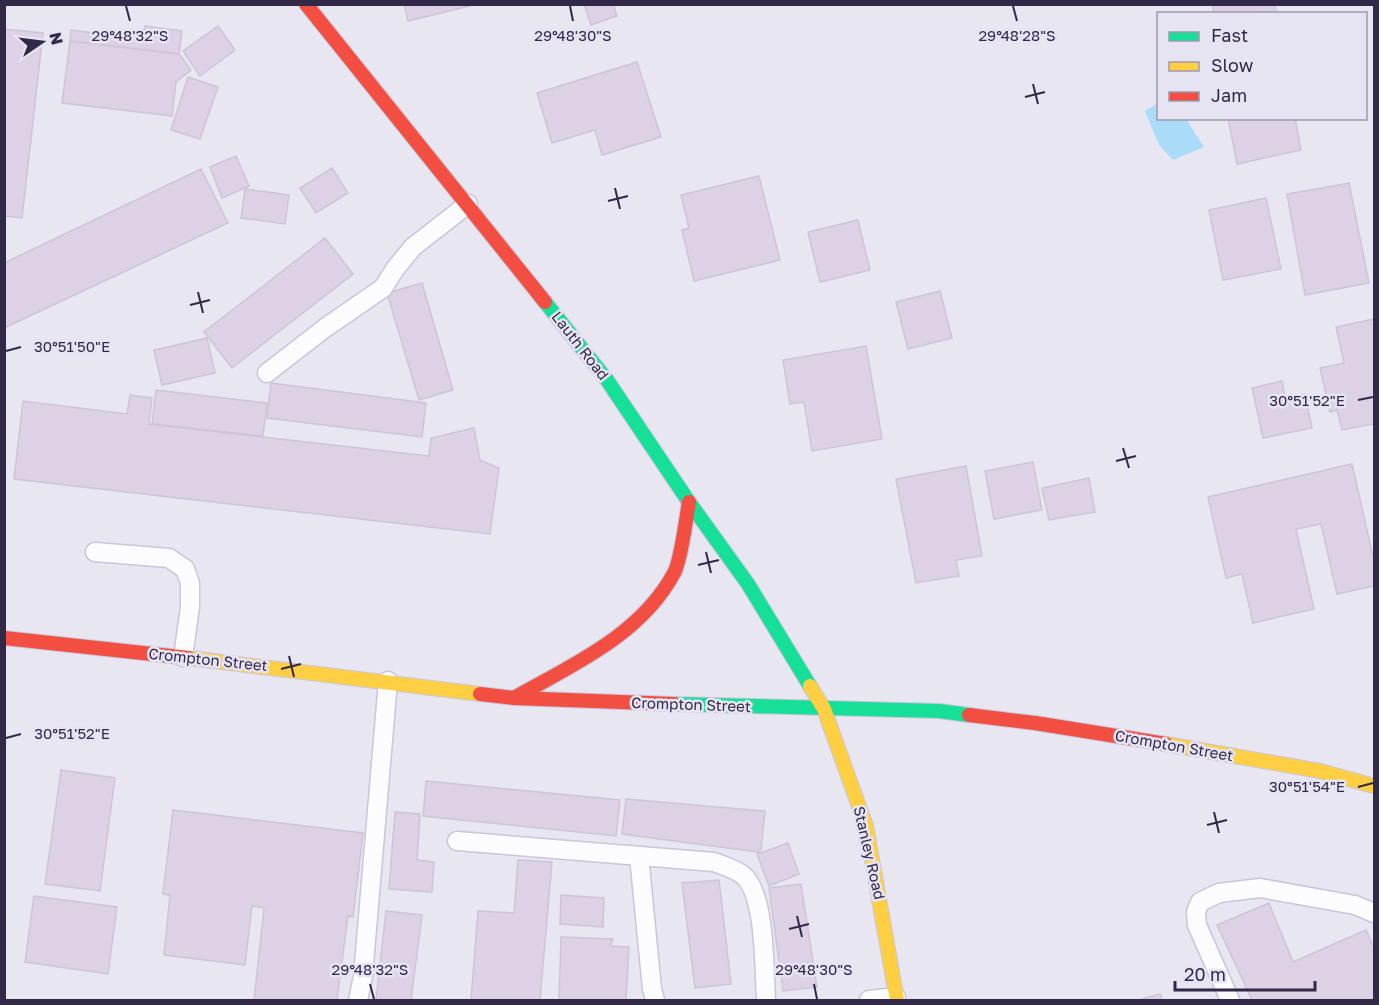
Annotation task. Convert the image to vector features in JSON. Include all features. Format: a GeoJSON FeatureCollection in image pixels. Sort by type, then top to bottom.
{"type":"FeatureCollection","features":[{"type":"Feature","properties":{"kind":"street","name":"Lauth Road"},"geometry":{"type":"LineString","coordinates":[[306,4],[607,380],[689,502],[748,584],[824,710]]}},
{"type":"Feature","properties":{"kind":"street"},"geometry":{"type":"LineString","coordinates":[[514,698],[611,642],[647,612],[675,572],[689,502]]}},
{"type":"Feature","properties":{"kind":"street","name":"Crompton Street"},"geometry":{"type":"LineString","coordinates":[[4,638],[388,681],[514,698],[824,710],[939,711],[1035,723],[1320,771],[1374,786]]}},
{"type":"Feature","properties":{"kind":"street","name":"Stanley Road"},"geometry":{"type":"LineString","coordinates":[[824,710],[866,826],[896,999]]}},
{"type":"Feature","properties":{"kind":"lane"},"geometry":{"type":"LineString","coordinates":[[267,374],[382,288],[394,269],[413,247],[468,204]]}},
{"type":"Feature","properties":{"kind":"lane"},"geometry":{"type":"LineString","coordinates":[[95,552],[169,558],[185,569],[190,583],[190,607],[183,657]]}},
{"type":"Feature","properties":{"kind":"lane"},"geometry":{"type":"LineString","coordinates":[[358,1000],[363,976],[388,681]]}},
{"type":"Feature","properties":{"kind":"lane"},"geometry":{"type":"LineString","coordinates":[[457,841],[714,862],[733,869],[745,877],[754,890],[760,914],[766,1000]]}},
{"type":"Feature","properties":{"kind":"lane"},"geometry":{"type":"LineString","coordinates":[[639,856],[655,1000]]}},
{"type":"Feature","properties":{"kind":"lane"},"geometry":{"type":"LineString","coordinates":[[1230,1000],[1197,925],[1196,912],[1200,902],[1219,893],[1260,888],[1355,905],[1374,913]]}},
{"type":"Feature","properties":{"kind":"lane"},"geometry":{"type":"LineString","coordinates":[[869,1000],[896,999]]}},
{"type":"Feature","properties":{"kind":"water"},"geometry":{"type":"Polygon","coordinates":[[[1157,104],[1157,120],[1187,120],[1204,147],[1173,160],[1159,145],[1145,111],[1157,104]]]}},
{"type":"Feature","properties":{"kind":"building"},"geometry":{"type":"Polygon","coordinates":[[[404,4],[470,4],[470,6],[408,21],[404,4]]]}},
{"type":"Feature","properties":{"kind":"building"},"geometry":{"type":"Polygon","coordinates":[[[584,4],[613,4],[617,16],[591,25],[584,4]]]}},
{"type":"Feature","properties":{"kind":"building"},"geometry":{"type":"Polygon","coordinates":[[[1212,4],[1275,4],[1276,12],[1214,12],[1212,4]]]}},
{"type":"Feature","properties":{"kind":"building"},"geometry":{"type":"Polygon","coordinates":[[[145,26],[182,31],[179,54],[70,41],[71,30],[143,39],[145,26]]]}},
{"type":"Feature","properties":{"kind":"building"},"geometry":{"type":"Polygon","coordinates":[[[218,26],[235,50],[200,76],[183,51],[218,26]]]}},
{"type":"Feature","properties":{"kind":"building"},"geometry":{"type":"Polygon","coordinates":[[[4,29],[43,33],[22,218],[4,216],[4,29]]]}},
{"type":"Feature","properties":{"kind":"building"},"geometry":{"type":"Polygon","coordinates":[[[70,41],[179,54],[191,70],[176,82],[172,116],[62,103],[70,41]]]}},
{"type":"Feature","properties":{"kind":"building"},"geometry":{"type":"Polygon","coordinates":[[[637,62],[661,137],[602,155],[595,130],[552,143],[537,93],[637,62]]]}},
{"type":"Feature","properties":{"kind":"building"},"geometry":{"type":"Polygon","coordinates":[[[188,77],[218,87],[200,139],[171,130],[188,77]]]}},
{"type":"Feature","properties":{"kind":"building"},"geometry":{"type":"Polygon","coordinates":[[[1228,120],[1295,120],[1301,150],[1237,164],[1228,120]]]}},
{"type":"Feature","properties":{"kind":"building"},"geometry":{"type":"Polygon","coordinates":[[[236,156],[249,186],[222,198],[210,167],[236,156]]]}},
{"type":"Feature","properties":{"kind":"building"},"geometry":{"type":"Polygon","coordinates":[[[332,168],[348,193],[316,213],[300,188],[332,168]]]}},
{"type":"Feature","properties":{"kind":"building"},"geometry":{"type":"Polygon","coordinates":[[[201,169],[228,223],[4,328],[4,263],[201,169]]]}},
{"type":"Feature","properties":{"kind":"building"},"geometry":{"type":"Polygon","coordinates":[[[759,176],[780,260],[694,281],[682,230],[689,228],[681,195],[759,176]]]}},
{"type":"Feature","properties":{"kind":"building"},"geometry":{"type":"Polygon","coordinates":[[[1349,183],[1369,283],[1305,295],[1287,194],[1349,183]]]}},
{"type":"Feature","properties":{"kind":"building"},"geometry":{"type":"Polygon","coordinates":[[[245,189],[289,195],[285,224],[241,218],[245,189]]]}},
{"type":"Feature","properties":{"kind":"building"},"geometry":{"type":"Polygon","coordinates":[[[1266,198],[1281,269],[1223,280],[1209,210],[1266,198]]]}},
{"type":"Feature","properties":{"kind":"building"},"geometry":{"type":"Polygon","coordinates":[[[858,220],[870,270],[820,282],[808,232],[858,220]]]}},
{"type":"Feature","properties":{"kind":"building"},"geometry":{"type":"Polygon","coordinates":[[[325,238],[353,274],[232,368],[204,332],[325,238]]]}},
{"type":"Feature","properties":{"kind":"building"},"geometry":{"type":"Polygon","coordinates":[[[422,283],[453,390],[419,400],[387,293],[422,283]]]}},
{"type":"Feature","properties":{"kind":"building"},"geometry":{"type":"Polygon","coordinates":[[[940,291],[952,338],[908,349],[896,302],[940,291]]]}},
{"type":"Feature","properties":{"kind":"building"},"geometry":{"type":"Polygon","coordinates":[[[1374,319],[1374,424],[1342,430],[1337,410],[1330,412],[1320,368],[1344,363],[1336,327],[1374,319]]]}},
{"type":"Feature","properties":{"kind":"building"},"geometry":{"type":"Polygon","coordinates":[[[207,338],[215,373],[162,385],[154,350],[207,338]]]}},
{"type":"Feature","properties":{"kind":"building"},"geometry":{"type":"Polygon","coordinates":[[[866,346],[882,439],[812,451],[804,402],[790,404],[783,360],[866,346]]]}},
{"type":"Feature","properties":{"kind":"building"},"geometry":{"type":"Polygon","coordinates":[[[1282,381],[1285,397],[1305,394],[1312,428],[1263,438],[1252,388],[1282,381]]]}},
{"type":"Feature","properties":{"kind":"building"},"geometry":{"type":"Polygon","coordinates":[[[271,383],[426,403],[422,437],[267,418],[271,383]]]}},
{"type":"Feature","properties":{"kind":"building"},"geometry":{"type":"Polygon","coordinates":[[[156,390],[267,403],[263,436],[152,424],[156,390]]]}},
{"type":"Feature","properties":{"kind":"building"},"geometry":{"type":"Polygon","coordinates":[[[130,395],[152,398],[149,424],[429,456],[431,438],[474,428],[480,460],[499,468],[490,534],[14,479],[23,401],[127,414],[130,395]]]}},
{"type":"Feature","properties":{"kind":"building"},"geometry":{"type":"Polygon","coordinates":[[[1033,462],[1042,510],[994,519],[985,471],[1033,462]]]}},
{"type":"Feature","properties":{"kind":"building"},"geometry":{"type":"Polygon","coordinates":[[[1352,464],[1374,561],[1374,586],[1337,594],[1321,524],[1296,529],[1314,609],[1253,623],[1242,574],[1226,578],[1208,497],[1352,464]]]}},
{"type":"Feature","properties":{"kind":"building"},"geometry":{"type":"Polygon","coordinates":[[[966,466],[982,556],[956,560],[959,576],[916,583],[896,479],[966,466]]]}},
{"type":"Feature","properties":{"kind":"building"},"geometry":{"type":"Polygon","coordinates":[[[1089,478],[1095,512],[1049,520],[1042,488],[1089,478]]]}},
{"type":"Feature","properties":{"kind":"building"},"geometry":{"type":"Polygon","coordinates":[[[61,770],[115,778],[100,891],[45,884],[61,770]]]}},
{"type":"Feature","properties":{"kind":"building"},"geometry":{"type":"Polygon","coordinates":[[[426,781],[620,800],[616,836],[423,816],[426,781]]]}},
{"type":"Feature","properties":{"kind":"building"},"geometry":{"type":"Polygon","coordinates":[[[626,799],[765,811],[761,850],[758,852],[622,834],[626,799]]]}},
{"type":"Feature","properties":{"kind":"building"},"geometry":{"type":"Polygon","coordinates":[[[173,810],[363,833],[353,917],[348,916],[337,1000],[254,1000],[264,908],[252,906],[245,965],[164,955],[170,895],[163,894],[173,810]]]}},
{"type":"Feature","properties":{"kind":"building"},"geometry":{"type":"Polygon","coordinates":[[[395,812],[420,814],[417,860],[434,862],[432,892],[389,889],[395,812]]]}},
{"type":"Feature","properties":{"kind":"building"},"geometry":{"type":"Polygon","coordinates":[[[788,843],[799,874],[769,886],[757,854],[788,843]]]}},
{"type":"Feature","properties":{"kind":"building"},"geometry":{"type":"Polygon","coordinates":[[[518,860],[552,862],[540,1000],[471,1000],[478,911],[514,913],[518,860]]]}},
{"type":"Feature","properties":{"kind":"building"},"geometry":{"type":"Polygon","coordinates":[[[719,880],[731,984],[695,988],[682,883],[719,880]]]}},
{"type":"Feature","properties":{"kind":"building"},"geometry":{"type":"Polygon","coordinates":[[[801,884],[817,987],[783,991],[769,888],[801,884]]]}},
{"type":"Feature","properties":{"kind":"building"},"geometry":{"type":"Polygon","coordinates":[[[561,895],[604,898],[603,927],[560,924],[561,895]]]}},
{"type":"Feature","properties":{"kind":"building"},"geometry":{"type":"Polygon","coordinates":[[[34,896],[117,907],[108,974],[25,962],[34,896]]]}},
{"type":"Feature","properties":{"kind":"building"},"geometry":{"type":"Polygon","coordinates":[[[1269,903],[1293,962],[1366,930],[1374,948],[1374,1000],[1252,1000],[1217,925],[1269,903]]]}},
{"type":"Feature","properties":{"kind":"building"},"geometry":{"type":"Polygon","coordinates":[[[386,911],[422,915],[411,1000],[376,1000],[386,911]]]}},
{"type":"Feature","properties":{"kind":"building"},"geometry":{"type":"Polygon","coordinates":[[[561,937],[613,939],[610,946],[629,947],[626,1000],[559,1000],[561,937]]]}},
{"type":"Feature","properties":{"kind":"building"},"geometry":{"type":"Polygon","coordinates":[[[1160,994],[1162,1000],[1139,1000],[1160,994]]]}},
{"type":"Feature","properties":{"kind":"traffic: fast"},"geometry":{"type":"LineString","coordinates":[[545,302],[607,380],[689,502],[748,584],[810,686]]}},
{"type":"Feature","properties":{"kind":"traffic: fast"},"geometry":{"type":"LineString","coordinates":[[674,704],[939,711],[969,715]]}},
{"type":"Feature","properties":{"kind":"traffic: slow"},"geometry":{"type":"LineString","coordinates":[[189,658],[480,694]]}},
{"type":"Feature","properties":{"kind":"traffic: slow"},"geometry":{"type":"LineString","coordinates":[[810,686],[824,709],[866,826],[897,1000]]}},
{"type":"Feature","properties":{"kind":"traffic: slow"},"geometry":{"type":"LineString","coordinates":[[1166,744],[1320,771],[1374,786]]}},
{"type":"Feature","properties":{"kind":"traffic: jam"},"geometry":{"type":"LineString","coordinates":[[306,4],[545,302]]}},
{"type":"Feature","properties":{"kind":"traffic: jam"},"geometry":{"type":"LineString","coordinates":[[514,698],[603,646],[624,631],[660,595],[677,567],[689,502]]}},
{"type":"Feature","properties":{"kind":"traffic: jam"},"geometry":{"type":"LineString","coordinates":[[4,638],[189,658]]}},
{"type":"Feature","properties":{"kind":"traffic: jam"},"geometry":{"type":"LineString","coordinates":[[480,694],[514,698],[674,704]]}},
{"type":"Feature","properties":{"kind":"traffic: jam"},"geometry":{"type":"LineString","coordinates":[[969,715],[1166,744]]}}]}
